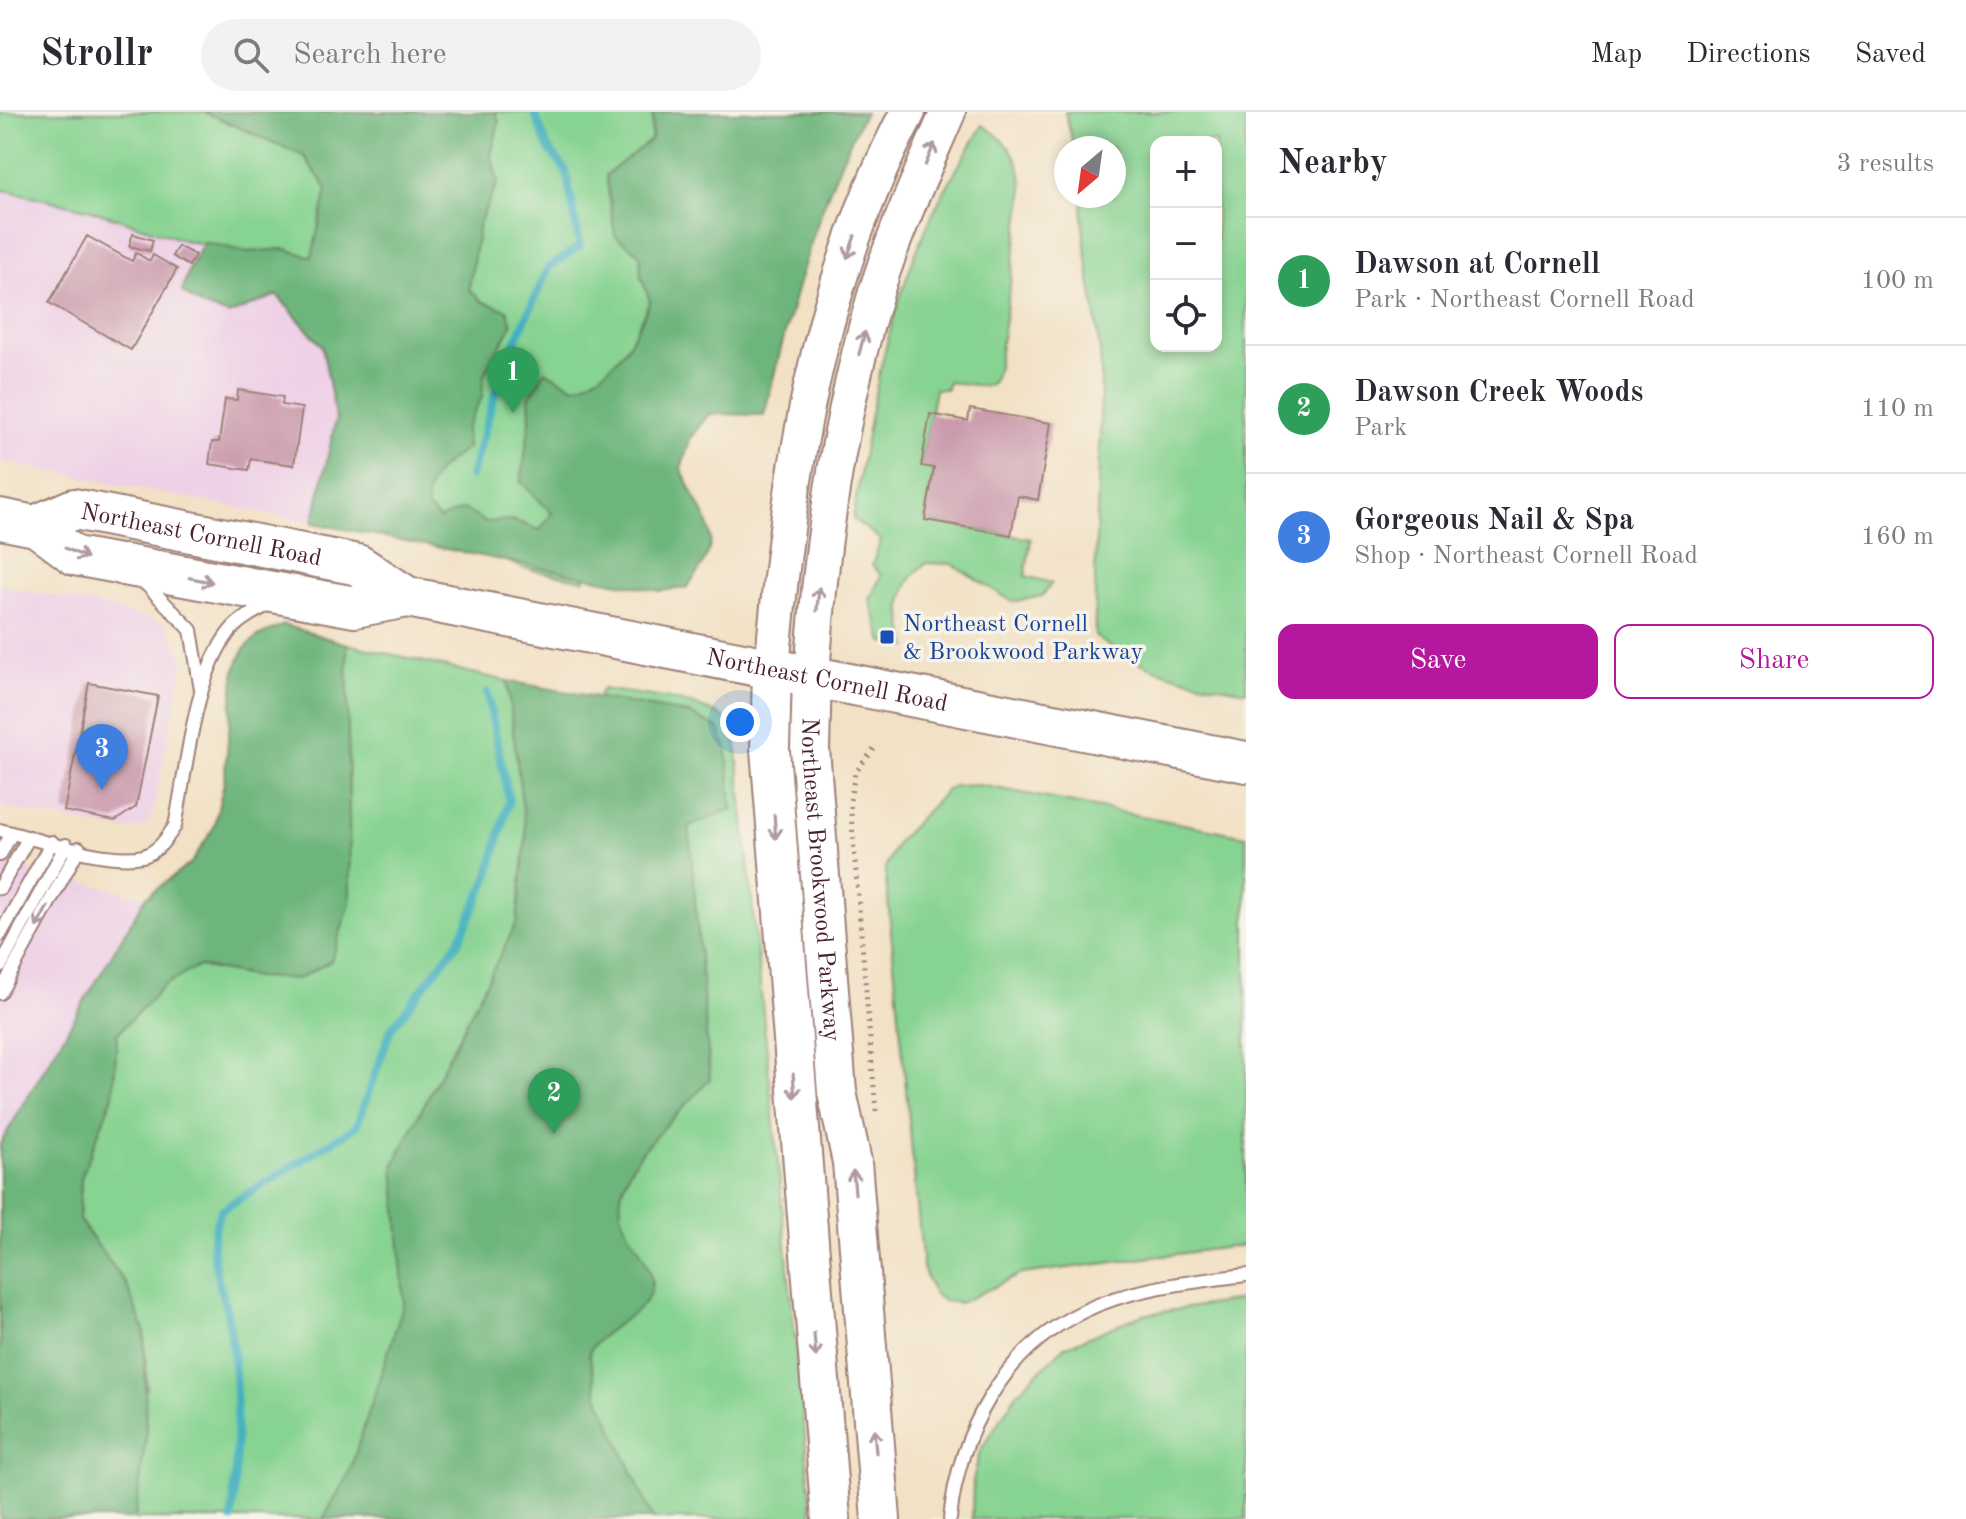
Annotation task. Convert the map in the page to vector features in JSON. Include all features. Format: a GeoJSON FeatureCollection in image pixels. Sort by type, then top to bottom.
{"type":"FeatureCollection","features":[{"type":"Feature","properties":{"kind":"highway","name":"Northeast Cornell Road"},"geometry":{"type":"LineString","coordinates":[[17,522],[74,509],[358,565],[407,597],[1246,762]]}},
{"type":"Feature","properties":{"kind":"highway","name":"Northeast Cornell Road"},"geometry":{"type":"LineString","coordinates":[[124,565],[355,607],[407,597]]}},
{"type":"Feature","properties":{"kind":"main road","name":"Northeast Brookwood Parkway"},"geometry":{"type":"LineString","coordinates":[[831,1519],[770,749],[772,670],[787,520],[816,364],[853,239],[878,174],[908,112]]}},
{"type":"Feature","properties":{"kind":"main road","name":"Northeast Brookwood Parkway"},"geometry":{"type":"LineString","coordinates":[[881,1519],[852,1162],[837,1092],[810,749],[812,676],[823,548],[847,401],[891,248],[948,112]]}},
{"type":"Feature","properties":{"kind":"main road","name":"Northeast Cornell Road"},"geometry":{"type":"LineString","coordinates":[[17,522],[75,556],[124,565]]}},
{"type":"Feature","properties":{"kind":"lane"},"geometry":{"type":"LineString","coordinates":[[124,565],[161,595],[191,630],[202,693]]}},
{"type":"Feature","properties":{"kind":"lane"},"geometry":{"type":"LineString","coordinates":[[0,855],[6,832],[113,856],[145,855],[163,845],[175,826],[202,693],[230,630],[252,613],[288,596]]}},
{"type":"Feature","properties":{"kind":"lane"},"geometry":{"type":"LineString","coordinates":[[0,888],[29,837]]}},
{"type":"Feature","properties":{"kind":"lane"},"geometry":{"type":"LineString","coordinates":[[0,935],[52,842]]}},
{"type":"Feature","properties":{"kind":"lane"},"geometry":{"type":"LineString","coordinates":[[0,967],[73,847]]}},
{"type":"Feature","properties":{"kind":"lane"},"geometry":{"type":"LineString","coordinates":[[0,993],[73,847]]}},
{"type":"Feature","properties":{"kind":"lane"},"geometry":{"type":"LineString","coordinates":[[950,1519],[954,1484],[972,1429],[996,1386],[1043,1337],[1083,1311],[1128,1294],[1246,1275]]}},
{"type":"Feature","properties":{"kind":"shaded area"},"geometry":{"type":"Polygon","coordinates":[[[0,189],[87,209],[187,241],[204,242],[188,272],[229,315],[277,295],[322,346],[336,419],[313,523],[0,461],[0,189]]]}},
{"type":"Feature","properties":{"kind":"shaded area"},"geometry":{"type":"Polygon","coordinates":[[[0,585],[108,607],[166,624],[184,660],[152,816],[144,827],[122,830],[0,807],[0,585]]]}},
{"type":"Feature","properties":{"kind":"shaded area"},"geometry":{"type":"Polygon","coordinates":[[[0,863],[146,897],[0,1144],[0,863]]]}},
{"type":"Feature","properties":{"kind":"green space"},"geometry":{"type":"Polygon","coordinates":[[[0,112],[204,112],[304,156],[328,189],[312,258],[285,249],[247,252],[187,241],[87,209],[0,189],[0,112]]]}},
{"type":"Feature","properties":{"kind":"green space"},"geometry":{"type":"Polygon","coordinates":[[[204,112],[495,112],[499,122],[491,154],[498,182],[479,223],[469,289],[483,302],[507,310],[512,325],[484,375],[482,397],[466,428],[467,448],[433,479],[427,507],[439,519],[464,509],[485,522],[512,520],[540,530],[552,513],[521,482],[530,421],[529,398],[545,371],[574,387],[601,374],[622,354],[650,301],[641,276],[640,254],[615,236],[606,175],[652,139],[653,112],[865,112],[847,148],[818,222],[764,415],[709,414],[691,437],[681,468],[705,517],[711,541],[700,570],[686,588],[660,591],[313,523],[336,419],[322,346],[277,295],[229,315],[204,307],[182,292],[188,272],[204,242],[247,252],[285,249],[312,257],[327,189],[304,156],[204,112]]]}},
{"type":"Feature","properties":{"kind":"green space"},"geometry":{"type":"Polygon","coordinates":[[[495,112],[653,112],[641,254],[641,276],[650,301],[628,347],[702,375],[584,580],[523,568],[466,544],[447,516],[439,519],[427,507],[378,520],[507,310],[483,302],[468,289],[479,223],[498,182],[491,154],[499,122],[495,112]]]}},
{"type":"Feature","properties":{"kind":"green space"},"geometry":{"type":"Polygon","coordinates":[[[1065,112],[1246,112],[1246,691],[1166,673],[1129,658],[1095,636],[1101,372],[1082,208],[1126,208],[1126,136],[1071,136],[1065,112]]]}},
{"type":"Feature","properties":{"kind":"green space"},"geometry":{"type":"Polygon","coordinates":[[[983,125],[1001,139],[1014,155],[1021,173],[1023,197],[997,372],[992,383],[985,386],[948,382],[947,389],[935,389],[921,465],[934,468],[925,520],[1031,539],[1025,576],[1052,583],[1042,596],[1013,602],[952,564],[926,563],[909,581],[902,601],[908,647],[883,642],[870,600],[881,575],[872,565],[881,540],[853,519],[874,397],[908,275],[940,199],[983,125]]]}},
{"type":"Feature","properties":{"kind":"green space"},"geometry":{"type":"Polygon","coordinates":[[[284,625],[347,644],[350,903],[331,961],[298,979],[256,977],[199,966],[163,986],[117,1034],[113,1095],[81,1178],[79,1220],[126,1284],[144,1330],[146,1437],[135,1519],[0,1519],[0,1144],[146,897],[191,863],[214,827],[224,782],[235,670],[244,649],[259,635],[284,625]]]}},
{"type":"Feature","properties":{"kind":"green space"},"geometry":{"type":"Polygon","coordinates":[[[347,644],[507,681],[524,817],[602,689],[694,705],[712,711],[735,730],[813,1519],[101,1519],[147,1387],[144,1330],[126,1284],[79,1220],[81,1178],[113,1095],[117,1034],[163,986],[199,966],[256,977],[350,903],[347,644]]]}},
{"type":"Feature","properties":{"kind":"green space"},"geometry":{"type":"Polygon","coordinates":[[[507,681],[690,714],[718,728],[727,749],[732,809],[689,826],[710,1078],[644,1149],[631,1169],[622,1190],[621,1211],[648,1268],[651,1289],[641,1307],[604,1334],[589,1353],[598,1395],[653,1519],[323,1519],[349,1473],[404,1303],[394,1164],[517,922],[526,836],[507,681]]]}},
{"type":"Feature","properties":{"kind":"green space"},"geometry":{"type":"Polygon","coordinates":[[[980,785],[1246,836],[1246,1245],[1021,1274],[960,1303],[944,1301],[934,1294],[923,1268],[885,868],[898,841],[947,790],[954,786],[980,785]]]}},
{"type":"Feature","properties":{"kind":"green space"},"geometry":{"type":"Polygon","coordinates":[[[1246,1299],[1246,1519],[972,1519],[973,1481],[980,1451],[1018,1392],[1064,1347],[1142,1315],[1246,1299]]]}},
{"type":"Feature","properties":{"kind":"building"},"geometry":{"type":"Polygon","coordinates":[[[133,234],[153,240],[150,251],[129,246],[133,234]]]}},
{"type":"Feature","properties":{"kind":"building"},"geometry":{"type":"Polygon","coordinates":[[[87,236],[132,261],[136,253],[150,261],[153,255],[177,269],[131,350],[49,303],[87,236]]]}},
{"type":"Feature","properties":{"kind":"building"},"geometry":{"type":"Polygon","coordinates":[[[178,246],[195,255],[189,266],[172,256],[178,246]]]}},
{"type":"Feature","properties":{"kind":"building"},"geometry":{"type":"Polygon","coordinates":[[[238,390],[283,397],[282,405],[302,408],[294,465],[251,459],[249,470],[209,464],[212,442],[219,442],[225,399],[237,400],[238,390]]]}},
{"type":"Feature","properties":{"kind":"building"},"geometry":{"type":"Polygon","coordinates":[[[970,409],[1051,423],[1038,500],[1018,496],[1011,535],[925,520],[934,468],[921,466],[930,414],[968,421],[970,409]]]}},
{"type":"Feature","properties":{"kind":"building"},"geometry":{"type":"Polygon","coordinates":[[[89,683],[158,696],[136,807],[115,821],[64,811],[89,683]]]}},
{"type":"Feature","properties":{"kind":"waterway"},"geometry":{"type":"LineString","coordinates":[[471,476],[500,377],[548,268],[580,246],[566,171],[547,146],[534,112]]}},
{"type":"Feature","properties":{"kind":"waterway"},"geometry":{"type":"LineString","coordinates":[[232,1519],[236,1448],[235,1376],[230,1329],[213,1256],[215,1226],[221,1210],[356,1127],[391,1029],[459,941],[488,878],[509,800],[487,693]]}},
{"type":"Feature","properties":{"kind":"place","name":"Dawson at Cornell"},"geometry":{"type":"Point","coordinates":[513,413]}},
{"type":"Feature","properties":{"kind":"place","name":"Northeast Cornell & Brookwood Parkway"},"geometry":{"type":"Point","coordinates":[887,637]}},
{"type":"Feature","properties":{"kind":"place","name":"Gorgeous Nail & Spa"},"geometry":{"type":"Point","coordinates":[102,790]}},
{"type":"Feature","properties":{"kind":"place","name":"Dawson Creek Woods"},"geometry":{"type":"Point","coordinates":[554,1134]}}]}
